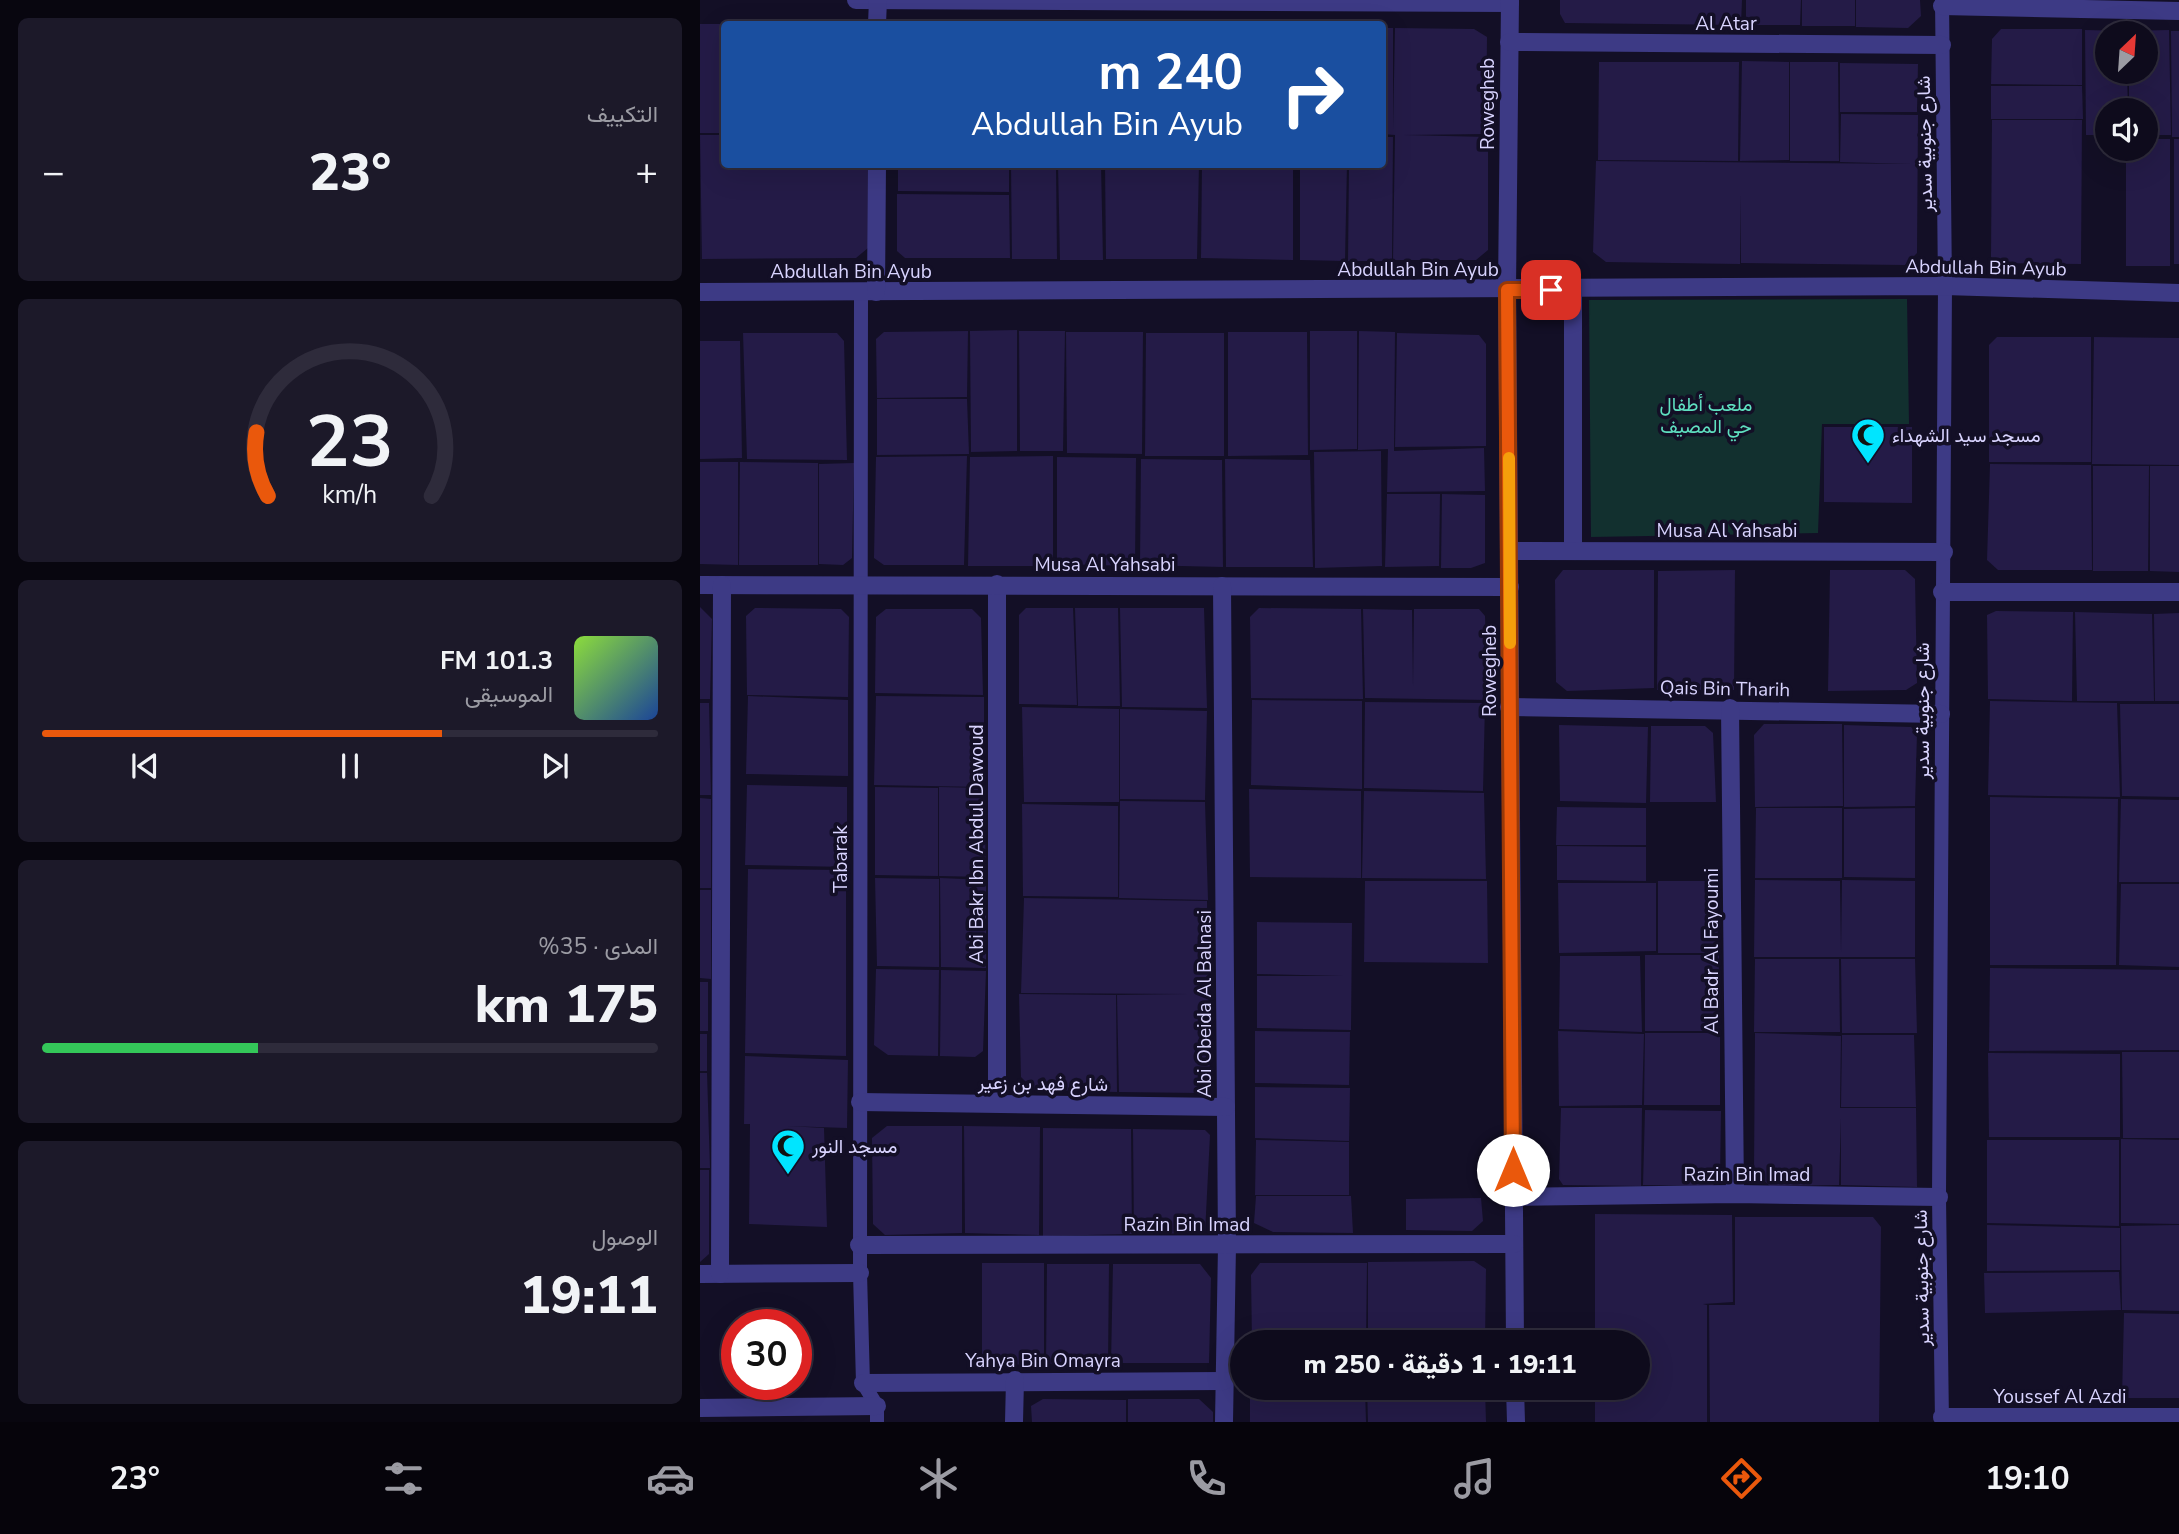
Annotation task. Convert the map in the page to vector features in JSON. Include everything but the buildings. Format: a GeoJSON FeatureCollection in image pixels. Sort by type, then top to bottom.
{"type":"FeatureCollection","features":[{"type":"Feature","properties":{"kind":"street"},"geometry":{"type":"LineString","coordinates":[[856,0],[1510,1]]}},
{"type":"Feature","properties":{"kind":"street"},"geometry":{"type":"LineString","coordinates":[[877,21],[878,0]]}},
{"type":"Feature","properties":{"kind":"street","name":"Rowegheb"},"geometry":{"type":"LineString","coordinates":[[1510,1],[1507,290],[1515,1330]]}},
{"type":"Feature","properties":{"kind":"street"},"geometry":{"type":"LineString","coordinates":[[1942,3],[2179,11]]}},
{"type":"Feature","properties":{"kind":"street","name":"Al Atar"},"geometry":{"type":"LineString","coordinates":[[1509,42],[1942,46]]}},
{"type":"Feature","properties":{"kind":"street","name":"Tabarak"},"geometry":{"type":"LineString","coordinates":[[869,292],[877,168]]}},
{"type":"Feature","properties":{"kind":"street","name":"Abdullah Bin Ayub"},"geometry":{"type":"LineString","coordinates":[[700,292],[1573,290],[1945,286],[2179,293]]}},
{"type":"Feature","properties":{"kind":"street"},"geometry":{"type":"LineString","coordinates":[[1573,290],[1573,550]]}},
{"type":"Feature","properties":{"kind":"street","name":"Musa Al Yahsabi"},"geometry":{"type":"LineString","coordinates":[[1510,551],[1944,552]]}},
{"type":"Feature","properties":{"kind":"street","name":"Abi Bakr Ibn Abdul Dawoud"},"geometry":{"type":"LineString","coordinates":[[997,584],[997,1103]]}},
{"type":"Feature","properties":{"kind":"street","name":"Musa Al Yahsabi"},"geometry":{"type":"LineString","coordinates":[[700,585],[1510,587]]}},
{"type":"Feature","properties":{"kind":"street"},"geometry":{"type":"LineString","coordinates":[[720,1274],[722,585]]}},
{"type":"Feature","properties":{"kind":"street","name":"Abi Obeida Al Balnasi"},"geometry":{"type":"LineString","coordinates":[[1222,586],[1227,1245],[1224,1422]]}},
{"type":"Feature","properties":{"kind":"street"},"geometry":{"type":"LineString","coordinates":[[1942,592],[2179,592]]}},
{"type":"Feature","properties":{"kind":"street","name":"Qais Bin Tharih"},"geometry":{"type":"LineString","coordinates":[[1509,707],[1730,708],[1941,714]]}},
{"type":"Feature","properties":{"kind":"street","name":"Al Badr Al Fayoumi"},"geometry":{"type":"LineString","coordinates":[[1730,708],[1735,1194]]}},
{"type":"Feature","properties":{"kind":"street","name":"شارع فهد بن زعير"},"geometry":{"type":"LineString","coordinates":[[860,1102],[1226,1107]]}},
{"type":"Feature","properties":{"kind":"street","name":"Razin Bin Imad"},"geometry":{"type":"LineString","coordinates":[[1513,1197],[1735,1194],[1939,1197]]}},
{"type":"Feature","properties":{"kind":"street","name":"Razin Bin Imad"},"geometry":{"type":"LineString","coordinates":[[859,1245],[1514,1244]]}},
{"type":"Feature","properties":{"kind":"street"},"geometry":{"type":"LineString","coordinates":[[700,1274],[860,1273]]}},
{"type":"Feature","properties":{"kind":"street"},"geometry":{"type":"LineString","coordinates":[[1014,1422],[1015,1380]]}},
{"type":"Feature","properties":{"kind":"street","name":"Yahya Bin Omayra"},"geometry":{"type":"LineString","coordinates":[[863,1383],[1015,1380],[1224,1381]]}},
{"type":"Feature","properties":{"kind":"street"},"geometry":{"type":"LineString","coordinates":[[1516,1400],[1516,1422]]}},
{"type":"Feature","properties":{"kind":"street"},"geometry":{"type":"LineString","coordinates":[[700,1408],[877,1414]]}},
{"type":"Feature","properties":{"kind":"street","name":"Youssef Al Azdi"},"geometry":{"type":"LineString","coordinates":[[1942,1420],[2179,1417]]}},
{"type":"Feature","properties":{"kind":"lane","name":"شارع جنوبية سدير"},"geometry":{"type":"LineString","coordinates":[[1942,3],[1945,286],[1939,1197],[1942,1420]]}},
{"type":"Feature","properties":{"kind":"lane","name":"Tabarak"},"geometry":{"type":"LineString","coordinates":[[869,292],[862,586],[859,1245],[863,1383],[877,1414]]}},
{"type":"Feature","properties":{"kind":"green space","name":"ملعب أطفال حي المصيف"},"geometry":{"type":"Polygon","coordinates":[[[1907,299],[1909,424],[1822,424],[1818,533],[1591,537],[1589,300],[1907,299]]]}},
{"type":"Feature","properties":{"kind":"slow traffic"},"geometry":{"type":"LineString","coordinates":[[1509,458],[1510,643]]}},
{"type":"Feature","properties":{"kind":"place","name":"مسجد سيد الشهداء"},"geometry":{"type":"Point","coordinates":[1868,465]}},
{"type":"Feature","properties":{"kind":"place","name":"مسجد النور"},"geometry":{"type":"Point","coordinates":[788,1176]}},
{"type":"Feature","properties":{"kind":"route"},"geometry":{"type":"LineString","coordinates":[[1513,1170],[1507,290],[1551,290]]}}]}
